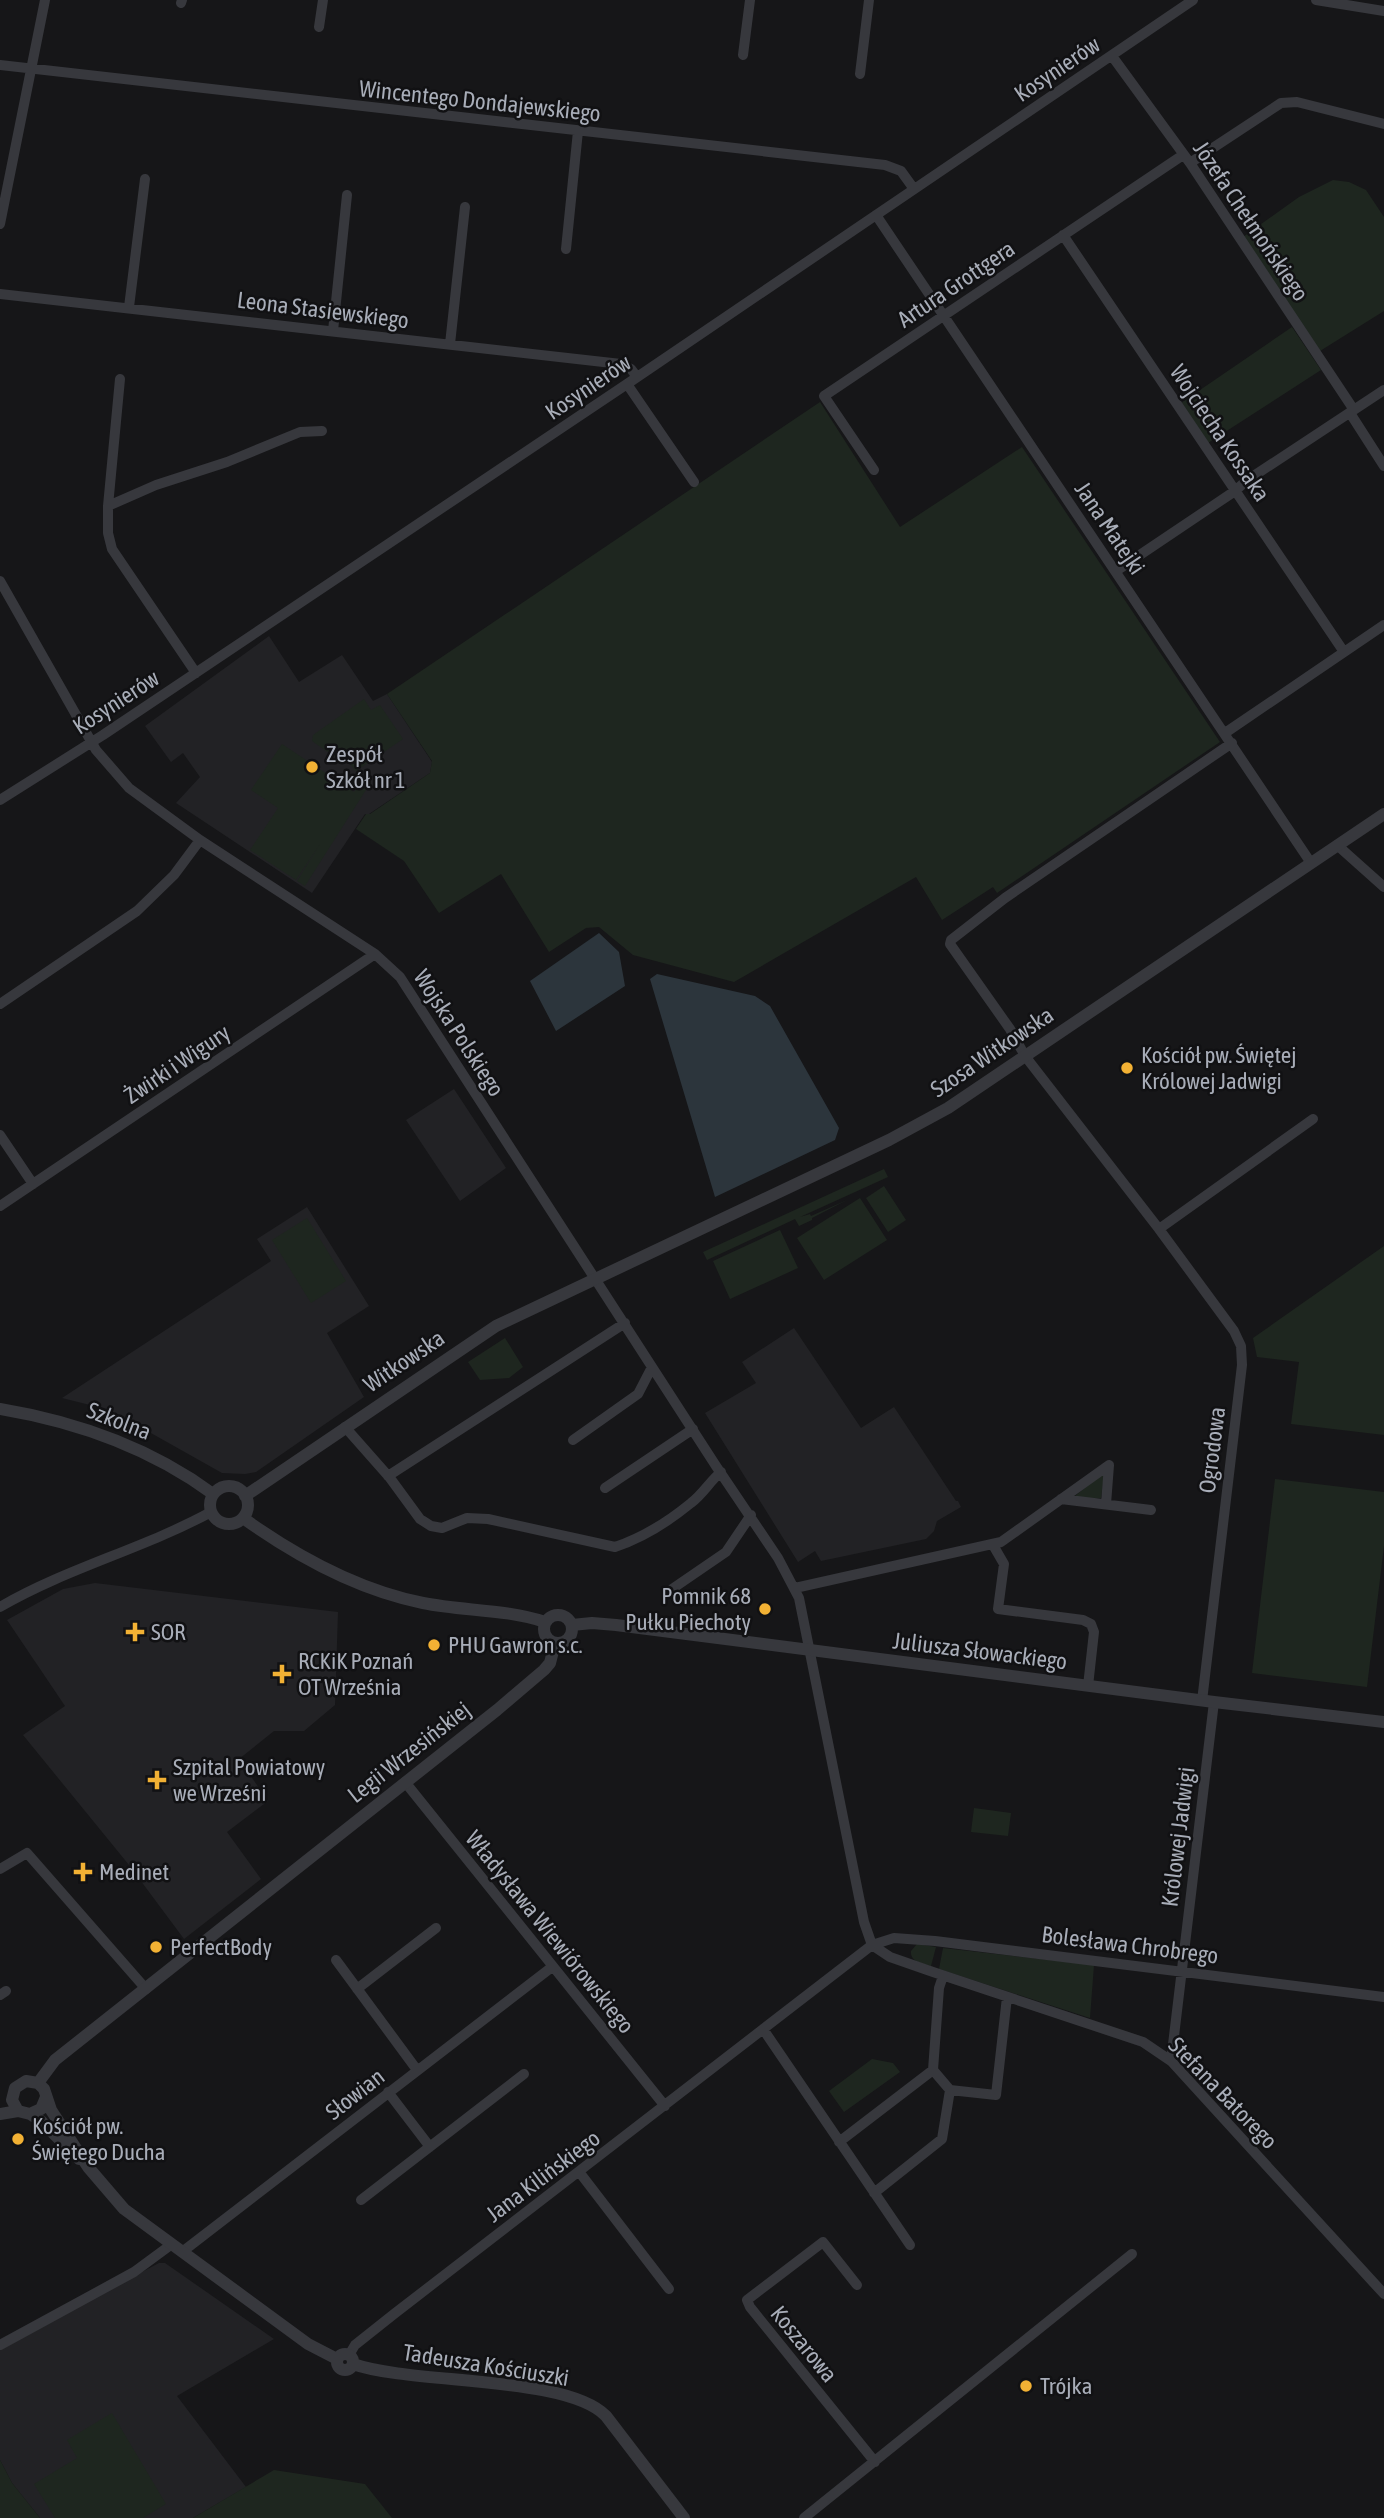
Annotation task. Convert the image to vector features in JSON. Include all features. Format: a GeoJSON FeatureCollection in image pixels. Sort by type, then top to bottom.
{"type":"FeatureCollection","features":[{"type":"Feature","properties":{"kind":"street"},"geometry":{"type":"LineString","coordinates":[[0,224],[45,0]]}},
{"type":"Feature","properties":{"kind":"street"},"geometry":{"type":"LineString","coordinates":[[319,27],[323,0]]}},
{"type":"Feature","properties":{"kind":"street"},"geometry":{"type":"LineString","coordinates":[[743,55],[750,0]]}},
{"type":"Feature","properties":{"kind":"street"},"geometry":{"type":"LineString","coordinates":[[860,74],[869,0]]}},
{"type":"Feature","properties":{"kind":"street","name":"Kosynierów"},"geometry":{"type":"LineString","coordinates":[[0,800],[92,742],[627,384],[1193,0]]}},
{"type":"Feature","properties":{"kind":"street"},"geometry":{"type":"LineString","coordinates":[[1316,0],[1384,11]]}},
{"type":"Feature","properties":{"kind":"street","name":"Józefa Chełmońskiego"},"geometry":{"type":"LineString","coordinates":[[1112,56],[1186,159],[1352,412],[1384,466]]}},
{"type":"Feature","properties":{"kind":"street","name":"Wincentego Dondajewskiego"},"geometry":{"type":"LineString","coordinates":[[0,65],[885,165],[901,172],[914,189]]}},
{"type":"Feature","properties":{"kind":"street","name":"Artura Grottgera"},"geometry":{"type":"LineString","coordinates":[[874,470],[824,397],[1063,235],[1281,103],[1297,102],[1384,124]]}},
{"type":"Feature","properties":{"kind":"street"},"geometry":{"type":"LineString","coordinates":[[566,249],[578,131]]}},
{"type":"Feature","properties":{"kind":"street"},"geometry":{"type":"LineString","coordinates":[[129,307],[145,179]]}},
{"type":"Feature","properties":{"kind":"street"},"geometry":{"type":"LineString","coordinates":[[333,331],[347,195]]}},
{"type":"Feature","properties":{"kind":"street"},"geometry":{"type":"LineString","coordinates":[[450,344],[465,208]]}},
{"type":"Feature","properties":{"kind":"street","name":"Jana Matejki"},"geometry":{"type":"LineString","coordinates":[[876,215],[1311,863]]}},
{"type":"Feature","properties":{"kind":"street","name":"Wojciecha Kossaka"},"geometry":{"type":"LineString","coordinates":[[1063,235],[1344,652]]}},
{"type":"Feature","properties":{"kind":"street","name":"Leona Stasiewskiego"},"geometry":{"type":"LineString","coordinates":[[0,294],[621,364],[631,369],[637,377]]}},
{"type":"Feature","properties":{"kind":"street"},"geometry":{"type":"LineString","coordinates":[[120,379],[108,506],[108,534],[112,549],[195,673]]}},
{"type":"Feature","properties":{"kind":"street"},"geometry":{"type":"LineString","coordinates":[[627,384],[694,482]]}},
{"type":"Feature","properties":{"kind":"street"},"geometry":{"type":"LineString","coordinates":[[1116,571],[1384,390]]}},
{"type":"Feature","properties":{"kind":"street"},"geometry":{"type":"LineString","coordinates":[[108,506],[156,485],[227,462],[300,432],[322,431]]}},
{"type":"Feature","properties":{"kind":"street","name":"Wojska Polskiego"},"geometry":{"type":"LineString","coordinates":[[0,581],[92,742],[106,764],[129,788],[200,840],[375,954],[400,977],[751,1515],[795,1588],[810,1650],[864,1922],[872,1945]]}},
{"type":"Feature","properties":{"kind":"street"},"geometry":{"type":"LineString","coordinates":[[1225,733],[1384,625]]}},
{"type":"Feature","properties":{"kind":"street","name":"Ogrodowa"},"geometry":{"type":"LineString","coordinates":[[1208,1701],[1242,1353],[1239,1338],[1159,1229],[1025,1056],[1010,1029],[950,944],[951,940],[1016,890],[1232,743]]}},
{"type":"Feature","properties":{"kind":"street","name":"Szosa Witkowska"},"geometry":{"type":"LineString","coordinates":[[596,1278],[889,1140],[948,1108],[1384,814]]}},
{"type":"Feature","properties":{"kind":"street"},"geometry":{"type":"LineString","coordinates":[[0,1004],[137,911],[174,875],[200,840]]}},
{"type":"Feature","properties":{"kind":"street"},"geometry":{"type":"LineString","coordinates":[[1337,845],[1384,887]]}},
{"type":"Feature","properties":{"kind":"street","name":"Żwirki i Wigury"},"geometry":{"type":"LineString","coordinates":[[0,1206],[375,954]]}},
{"type":"Feature","properties":{"kind":"street"},"geometry":{"type":"LineString","coordinates":[[1159,1229],[1313,1119]]}},
{"type":"Feature","properties":{"kind":"street"},"geometry":{"type":"LineString","coordinates":[[0,1135],[33,1184]]}},
{"type":"Feature","properties":{"kind":"street","name":"Witkowska"},"geometry":{"type":"LineString","coordinates":[[245,1496],[496,1326],[596,1278]]}},
{"type":"Feature","properties":{"kind":"street"},"geometry":{"type":"LineString","coordinates":[[388,1475],[625,1323]]}},
{"type":"Feature","properties":{"kind":"street"},"geometry":{"type":"LineString","coordinates":[[573,1440],[638,1394],[652,1367]]}},
{"type":"Feature","properties":{"kind":"street","name":"Szkolna"},"geometry":{"type":"LineString","coordinates":[[0,1409],[54,1420],[114,1438],[168,1465],[213,1494]]}},
{"type":"Feature","properties":{"kind":"street"},"geometry":{"type":"LineString","coordinates":[[345,1427],[388,1475],[415,1513],[431,1526],[442,1528],[467,1518],[488,1519],[615,1547],[635,1541],[690,1504],[707,1483],[721,1472]]}},
{"type":"Feature","properties":{"kind":"street"},"geometry":{"type":"LineString","coordinates":[[605,1488],[693,1429]]}},
{"type":"Feature","properties":{"kind":"street"},"geometry":{"type":"LineString","coordinates":[[795,1588],[1001,1542],[1109,1465],[1106,1504]]}},
{"type":"Feature","properties":{"kind":"street"},"geometry":{"type":"LineString","coordinates":[[230,1486],[239,1489],[245,1496],[247,1510],[243,1518],[225,1524],[216,1520],[210,1503],[213,1494],[220,1488],[230,1486]]}},
{"type":"Feature","properties":{"kind":"street"},"geometry":{"type":"LineString","coordinates":[[1060,1499],[1151,1510]]}},
{"type":"Feature","properties":{"kind":"street"},"geometry":{"type":"LineString","coordinates":[[0,1607],[54,1579],[184,1527],[211,1512]]}},
{"type":"Feature","properties":{"kind":"street"},"geometry":{"type":"LineString","coordinates":[[672,1589],[726,1552],[751,1515]]}},
{"type":"Feature","properties":{"kind":"street"},"geometry":{"type":"LineString","coordinates":[[243,1518],[338,1575],[385,1593],[423,1603],[505,1612],[545,1622]]}},
{"type":"Feature","properties":{"kind":"street"},"geometry":{"type":"LineString","coordinates":[[993,1545],[1004,1564],[998,1609],[1083,1620],[1091,1624],[1094,1632],[1088,1686]]}},
{"type":"Feature","properties":{"kind":"street"},"geometry":{"type":"LineString","coordinates":[[560,1615],[567,1618],[572,1625],[565,1642],[555,1643],[545,1635],[545,1622],[551,1616],[560,1615]]}},
{"type":"Feature","properties":{"kind":"street","name":"Juliusza Słowackiego"},"geometry":{"type":"LineString","coordinates":[[572,1625],[617,1625],[1384,1722]]}},
{"type":"Feature","properties":{"kind":"street","name":"Legii Wrzesińskiej"},"geometry":{"type":"LineString","coordinates":[[38,2083],[55,2060],[544,1670],[550,1663],[555,1643]]}},
{"type":"Feature","properties":{"kind":"street","name":"Królowej Jadwigi"},"geometry":{"type":"LineString","coordinates":[[1171,2061],[1208,1701]]}},
{"type":"Feature","properties":{"kind":"street","name":"Władysława Wiewiórowskiego"},"geometry":{"type":"LineString","coordinates":[[405,1782],[665,2106]]}},
{"type":"Feature","properties":{"kind":"street"},"geometry":{"type":"LineString","coordinates":[[0,1869],[27,1853],[146,1989]]}},
{"type":"Feature","properties":{"kind":"street"},"geometry":{"type":"LineString","coordinates":[[357,1989],[436,1928]]}},
{"type":"Feature","properties":{"kind":"street","name":"Bolesława Chrobrego"},"geometry":{"type":"LineString","coordinates":[[872,1945],[894,1938],[935,1941],[1384,1997]]}},
{"type":"Feature","properties":{"kind":"street","name":"Stefana Batorego"},"geometry":{"type":"LineString","coordinates":[[872,1945],[890,1957],[943,1976],[1143,2042],[1171,2061],[1384,2294]]}},
{"type":"Feature","properties":{"kind":"street","name":"Jana Kilińskiego"},"geometry":{"type":"LineString","coordinates":[[347,2359],[355,2345],[384,2322],[872,1945]]}},
{"type":"Feature","properties":{"kind":"street"},"geometry":{"type":"LineString","coordinates":[[336,1960],[417,2070]]}},
{"type":"Feature","properties":{"kind":"street","name":"Słowian"},"geometry":{"type":"LineString","coordinates":[[0,2345],[177,2248],[552,1967]]}},
{"type":"Feature","properties":{"kind":"street"},"geometry":{"type":"LineString","coordinates":[[943,1976],[939,1987],[933,2070],[950,2090],[996,2095],[1007,1997]]}},
{"type":"Feature","properties":{"kind":"street"},"geometry":{"type":"LineString","coordinates":[[763,2029],[911,2245]]}},
{"type":"Feature","properties":{"kind":"street"},"geometry":{"type":"LineString","coordinates":[[839,2142],[933,2070]]}},
{"type":"Feature","properties":{"kind":"street"},"geometry":{"type":"LineString","coordinates":[[360,2200],[524,2074]]}},
{"type":"Feature","properties":{"kind":"street"},"geometry":{"type":"LineString","coordinates":[[0,2096],[13,2091],[22,2082],[30,2081],[38,2083],[44,2089],[46,2097],[41,2109],[0,2114]]}},
{"type":"Feature","properties":{"kind":"street"},"geometry":{"type":"LineString","coordinates":[[874,2193],[942,2139],[950,2090]]}},
{"type":"Feature","properties":{"kind":"street"},"geometry":{"type":"LineString","coordinates":[[13,2091],[13,2104],[24,2113]]}},
{"type":"Feature","properties":{"kind":"street"},"geometry":{"type":"LineString","coordinates":[[388,2092],[430,2147]]}},
{"type":"Feature","properties":{"kind":"street","name":"Tadeusza Kościuszki"},"geometry":{"type":"LineString","coordinates":[[46,2097],[51,2110],[88,2167]]}},
{"type":"Feature","properties":{"kind":"street","name":"Tadeusza Kościuszki"},"geometry":{"type":"LineString","coordinates":[[24,2113],[41,2122],[88,2167],[124,2208],[308,2344],[347,2359],[422,2376],[544,2390],[594,2407],[606,2416],[684,2518]]}},
{"type":"Feature","properties":{"kind":"street"},"geometry":{"type":"LineString","coordinates":[[580,2172],[668,2289]]}},
{"type":"Feature","properties":{"kind":"street","name":"Koszarowa"},"geometry":{"type":"LineString","coordinates":[[857,2285],[823,2242],[747,2300],[875,2462]]}},
{"type":"Feature","properties":{"kind":"street"},"geometry":{"type":"LineString","coordinates":[[804,2518],[1132,2254]]}},
{"type":"Feature","properties":{"kind":"shaded area"},"geometry":{"type":"Polygon","coordinates":[[[1333,180],[1349,182],[1366,190],[1384,217],[1384,311],[1320,351],[1243,237],[1299,197],[1333,180]]]}},
{"type":"Feature","properties":{"kind":"shaded area"},"geometry":{"type":"Polygon","coordinates":[[[1292,327],[1321,370],[1208,443],[1181,403],[1292,327]]]}},
{"type":"Feature","properties":{"kind":"shaded area"},"geometry":{"type":"Polygon","coordinates":[[[820,402],[900,527],[1022,447],[1220,742],[997,893],[993,887],[942,920],[916,877],[734,982],[633,955],[599,927],[586,928],[549,952],[501,874],[439,913],[404,861],[356,829],[366,814],[370,814],[430,773],[432,761],[387,694],[820,402]]]}},
{"type":"Feature","properties":{"kind":"shaded area","name":"Zespół Szkół nr 1"},"geometry":{"type":"Polygon","coordinates":[[[269,636],[299,682],[342,655],[373,701],[387,694],[432,762],[430,773],[369,814],[365,814],[312,893],[176,803],[200,777],[183,753],[171,762],[145,726],[269,636]]]}},
{"type":"Feature","properties":{"kind":"shaded area"},"geometry":{"type":"Polygon","coordinates":[[[364,699],[371,710],[380,705],[403,739],[356,771],[349,763],[339,760],[312,741],[313,735],[364,699]]]}},
{"type":"Feature","properties":{"kind":"shaded area"},"geometry":{"type":"Polygon","coordinates":[[[282,744],[354,792],[364,778],[371,782],[305,886],[297,881],[320,844],[296,880],[250,850],[278,808],[251,790],[282,744]]]}},
{"type":"Feature","properties":{"kind":"shaded area"},"geometry":{"type":"Polygon","coordinates":[[[599,933],[619,952],[625,986],[556,1031],[530,981],[599,933]]]}},
{"type":"Feature","properties":{"kind":"shaded area"},"geometry":{"type":"Polygon","coordinates":[[[657,974],[755,996],[770,1006],[839,1128],[835,1140],[715,1197],[650,979],[657,974]]]}},
{"type":"Feature","properties":{"kind":"shaded area"},"geometry":{"type":"Polygon","coordinates":[[[454,1089],[506,1168],[460,1201],[406,1120],[454,1089]]]}},
{"type":"Feature","properties":{"kind":"shaded area"},"geometry":{"type":"Polygon","coordinates":[[[884,1169],[888,1177],[800,1217],[811,1216],[847,1200],[799,1226],[795,1219],[707,1260],[703,1252],[884,1169]]]}},
{"type":"Feature","properties":{"kind":"shaded area"},"geometry":{"type":"Polygon","coordinates":[[[884,1186],[906,1220],[888,1232],[866,1198],[884,1186]]]}},
{"type":"Feature","properties":{"kind":"shaded area"},"geometry":{"type":"Polygon","coordinates":[[[860,1198],[887,1240],[824,1280],[797,1238],[860,1198]]]}},
{"type":"Feature","properties":{"kind":"shaded area"},"geometry":{"type":"Polygon","coordinates":[[[307,1207],[369,1306],[327,1333],[364,1397],[256,1472],[245,1474],[222,1473],[110,1410],[62,1398],[271,1261],[257,1239],[307,1207]]]}},
{"type":"Feature","properties":{"kind":"shaded area"},"geometry":{"type":"Polygon","coordinates":[[[307,1218],[346,1281],[311,1303],[272,1240],[307,1218]]]}},
{"type":"Feature","properties":{"kind":"shaded area"},"geometry":{"type":"Polygon","coordinates":[[[780,1230],[798,1268],[730,1299],[713,1261],[780,1230]]]}},
{"type":"Feature","properties":{"kind":"shaded area"},"geometry":{"type":"Polygon","coordinates":[[[1384,1246],[1384,1435],[1291,1424],[1299,1362],[1257,1357],[1253,1338],[1384,1246]]]}},
{"type":"Feature","properties":{"kind":"shaded area"},"geometry":{"type":"Polygon","coordinates":[[[794,1328],[861,1428],[894,1407],[958,1501],[961,1507],[937,1521],[934,1531],[926,1539],[821,1561],[815,1551],[798,1562],[705,1413],[756,1383],[742,1362],[794,1328]]]}},
{"type":"Feature","properties":{"kind":"shaded area"},"geometry":{"type":"Polygon","coordinates":[[[505,1338],[523,1367],[509,1378],[480,1380],[468,1362],[505,1338]]]}},
{"type":"Feature","properties":{"kind":"shaded area"},"geometry":{"type":"Polygon","coordinates":[[[1102,1474],[1101,1498],[1075,1496],[1102,1474]]]}},
{"type":"Feature","properties":{"kind":"shaded area"},"geometry":{"type":"Polygon","coordinates":[[[1275,1479],[1384,1492],[1384,1546],[1367,1687],[1252,1673],[1275,1479]]]}},
{"type":"Feature","properties":{"kind":"shaded area","name":"Szpital Powiatowy we Wrześni"},"geometry":{"type":"Polygon","coordinates":[[[95,1583],[338,1612],[335,1705],[304,1731],[274,1731],[239,1759],[268,1801],[227,1832],[261,1879],[184,1939],[129,1865],[23,1735],[65,1706],[7,1620],[63,1589],[95,1583]]]}},
{"type":"Feature","properties":{"kind":"shaded area"},"geometry":{"type":"Polygon","coordinates":[[[974,1808],[1011,1813],[1008,1836],[971,1832],[974,1808]]]}},
{"type":"Feature","properties":{"kind":"shaded area"},"geometry":{"type":"Polygon","coordinates":[[[917,1944],[936,1947],[931,1966],[912,1958],[911,1951],[917,1944]]]}},
{"type":"Feature","properties":{"kind":"shaded area"},"geometry":{"type":"Polygon","coordinates":[[[943,1948],[1094,1965],[1090,2018],[939,1969],[943,1948]]]}},
{"type":"Feature","properties":{"kind":"shaded area"},"geometry":{"type":"Polygon","coordinates":[[[872,2059],[893,2063],[900,2072],[844,2112],[829,2091],[872,2059]]]}},
{"type":"Feature","properties":{"kind":"shaded area"},"geometry":{"type":"Polygon","coordinates":[[[159,2263],[165,2263],[274,2339],[177,2396],[246,2487],[193,2518],[40,2518],[12,2483],[0,2460],[0,2347],[159,2263]]]}},
{"type":"Feature","properties":{"kind":"shaded area"},"geometry":{"type":"Polygon","coordinates":[[[112,2413],[166,2504],[143,2518],[55,2518],[34,2484],[77,2458],[67,2440],[112,2413]]]}},
{"type":"Feature","properties":{"kind":"shaded area"},"geometry":{"type":"Polygon","coordinates":[[[0,2460],[12,2483],[40,2518],[0,2518],[0,2460]]]}},
{"type":"Feature","properties":{"kind":"shaded area"},"geometry":{"type":"Polygon","coordinates":[[[274,2470],[365,2484],[392,2518],[193,2518],[274,2470]]]}},
{"type":"Feature","properties":{"kind":"place","name":"Zespół Szkół nr 1"},"geometry":{"type":"Point","coordinates":[312,767]}},
{"type":"Feature","properties":{"kind":"place","name":"Kościół pw. Świętej Królowej Jadwigi"},"geometry":{"type":"Point","coordinates":[1127,1068]}},
{"type":"Feature","properties":{"kind":"place","name":"Pomnik 68 Pułku Piechoty"},"geometry":{"type":"Point","coordinates":[765,1609]}},
{"type":"Feature","properties":{"kind":"place","name":"SOR"},"geometry":{"type":"Point","coordinates":[135,1632]}},
{"type":"Feature","properties":{"kind":"place","name":"PHU Gawron s.c."},"geometry":{"type":"Point","coordinates":[434,1645]}},
{"type":"Feature","properties":{"kind":"place","name":"RCKiK Poznań OT Września"},"geometry":{"type":"Point","coordinates":[282,1674]}},
{"type":"Feature","properties":{"kind":"place","name":"Szpital Powiatowy we Wrześni"},"geometry":{"type":"Point","coordinates":[157,1780]}},
{"type":"Feature","properties":{"kind":"place","name":"Medinet"},"geometry":{"type":"Point","coordinates":[83,1872]}},
{"type":"Feature","properties":{"kind":"place","name":"PerfectBody"},"geometry":{"type":"Point","coordinates":[156,1947]}},
{"type":"Feature","properties":{"kind":"place","name":"Kościół pw. Świętego Ducha"},"geometry":{"type":"Point","coordinates":[18,2139]}},
{"type":"Feature","properties":{"kind":"place","name":"Trójka"},"geometry":{"type":"Point","coordinates":[1026,2386]}}]}
